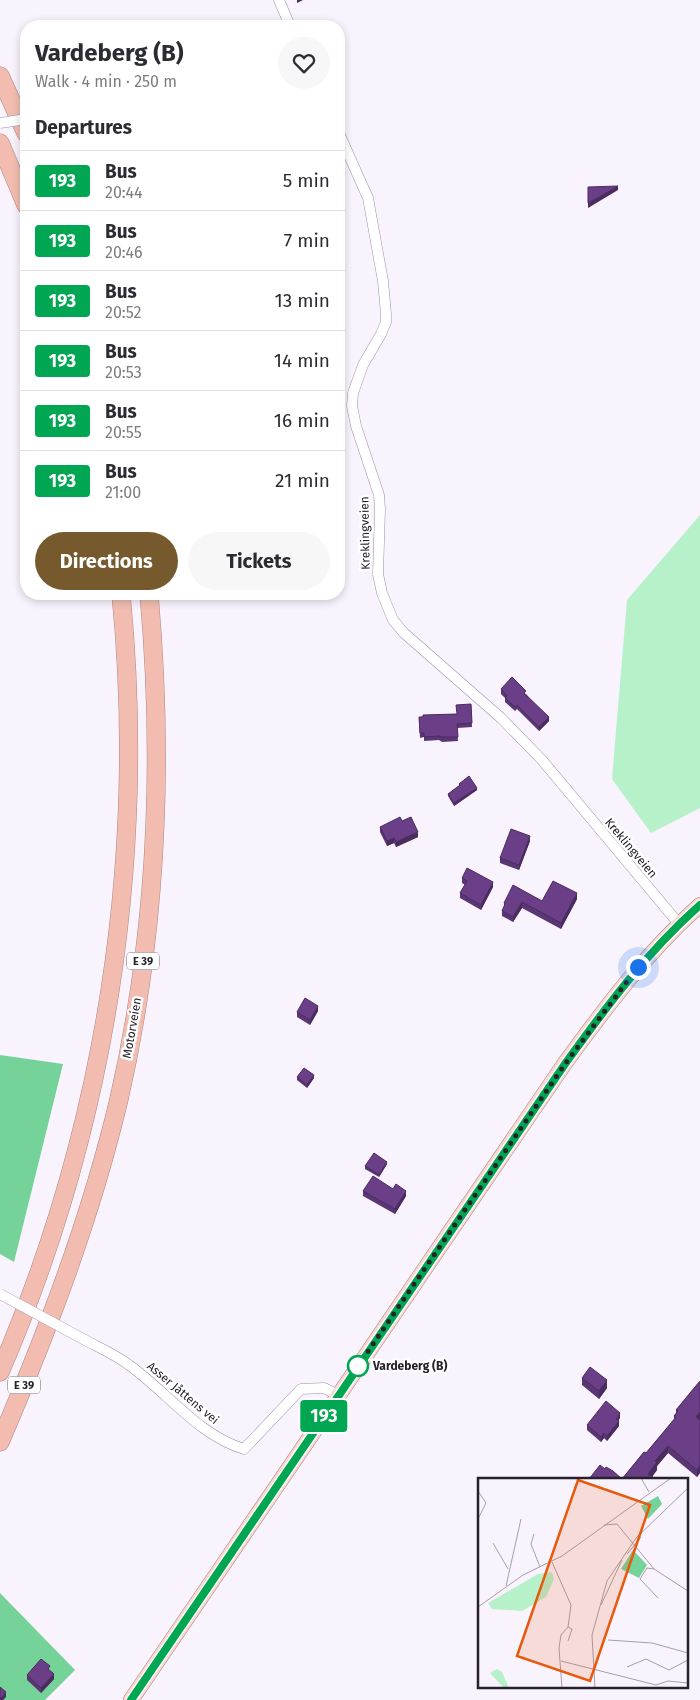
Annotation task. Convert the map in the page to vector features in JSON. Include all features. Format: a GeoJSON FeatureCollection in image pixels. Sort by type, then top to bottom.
{"type":"FeatureCollection","features":[{"type":"Feature","properties":{"kind":"highway"},"geometry":{"type":"LineString","coordinates":[[0,76],[20,120]]}},
{"type":"Feature","properties":{"kind":"highway"},"geometry":{"type":"LineString","coordinates":[[0,143],[20,191]]}},
{"type":"Feature","properties":{"kind":"highway","name":"E 39"},"geometry":{"type":"LineString","coordinates":[[0,1372],[36,1279],[66,1188],[91,1093],[108,1006],[120,918],[128,825],[128,688],[121,600]]}},
{"type":"Feature","properties":{"kind":"highway","name":"Motorveien"},"geometry":{"type":"LineString","coordinates":[[0,1442],[48,1328],[80,1234],[119,1098],[137,1007],[149,916],[157,776],[155,684],[148,600]]}},
{"type":"Feature","properties":{"kind":"main road"},"geometry":{"type":"LineString","coordinates":[[131,1700],[565,1064],[638,967],[700,905]]}},
{"type":"Feature","properties":{"kind":"street"},"geometry":{"type":"LineString","coordinates":[[279,0],[287,20]]}},
{"type":"Feature","properties":{"kind":"street"},"geometry":{"type":"LineString","coordinates":[[0,123],[20,120]]}},
{"type":"Feature","properties":{"kind":"street","name":"Kreklingveien"},"geometry":{"type":"LineString","coordinates":[[345,146],[368,198],[386,314],[384,328],[362,365],[352,400],[356,426],[379,495],[378,574],[382,594],[388,609],[393,620],[404,633],[501,718],[542,760],[679,924]]}},
{"type":"Feature","properties":{"kind":"street","name":"Asser Jåttens vei"},"geometry":{"type":"LineString","coordinates":[[0,1294],[129,1364],[189,1416],[230,1445],[244,1449],[301,1389],[324,1388],[338,1396]]}},
{"type":"Feature","properties":{"kind":"green space"},"geometry":{"type":"Polygon","coordinates":[[[700,515],[700,808],[651,833],[612,779],[627,600],[700,515]]]}},
{"type":"Feature","properties":{"kind":"green space"},"geometry":{"type":"Polygon","coordinates":[[[0,1055],[63,1064],[14,1262],[0,1254],[0,1055]]]}},
{"type":"Feature","properties":{"kind":"green space"},"geometry":{"type":"Polygon","coordinates":[[[0,1593],[75,1670],[45,1700],[0,1700],[0,1593]]]}},
{"type":"Feature","properties":{"kind":"building"},"geometry":{"type":"Polygon","coordinates":[[[618,186],[588,203],[588,187],[618,186]]]}},
{"type":"Feature","properties":{"kind":"building"},"geometry":{"type":"Polygon","coordinates":[[[512,677],[526,691],[524,693],[549,717],[539,727],[517,705],[515,707],[505,698],[507,696],[501,689],[512,677]]]}},
{"type":"Feature","properties":{"kind":"building"},"geometry":{"type":"Polygon","coordinates":[[[471,704],[472,723],[457,724],[458,737],[424,737],[424,733],[420,733],[419,717],[423,717],[423,715],[457,714],[456,705],[471,704]]]}},
{"type":"Feature","properties":{"kind":"building"},"geometry":{"type":"Polygon","coordinates":[[[469,776],[477,788],[454,803],[448,794],[469,776]]]}},
{"type":"Feature","properties":{"kind":"building"},"geometry":{"type":"Polygon","coordinates":[[[400,817],[402,821],[411,817],[418,832],[396,842],[394,838],[387,841],[380,827],[400,817]]]}},
{"type":"Feature","properties":{"kind":"building"},"geometry":{"type":"Polygon","coordinates":[[[511,829],[530,836],[519,865],[500,858],[511,829]]]}},
{"type":"Feature","properties":{"kind":"building"},"geometry":{"type":"Polygon","coordinates":[[[467,868],[493,882],[481,905],[460,893],[467,881],[462,878],[467,868]]]}},
{"type":"Feature","properties":{"kind":"building"},"geometry":{"type":"Polygon","coordinates":[[[553,881],[577,893],[561,923],[522,902],[513,917],[502,911],[513,885],[542,901],[553,881]]]}},
{"type":"Feature","properties":{"kind":"building"},"geometry":{"type":"Polygon","coordinates":[[[305,998],[318,1006],[310,1020],[297,1012],[305,998]]]}},
{"type":"Feature","properties":{"kind":"building"},"geometry":{"type":"Polygon","coordinates":[[[304,1068],[314,1075],[307,1085],[297,1077],[304,1068]]]}},
{"type":"Feature","properties":{"kind":"building"},"geometry":{"type":"Polygon","coordinates":[[[374,1153],[387,1162],[379,1175],[365,1166],[374,1153]]]}},
{"type":"Feature","properties":{"kind":"building"},"geometry":{"type":"Polygon","coordinates":[[[373,1176],[393,1189],[396,1184],[406,1191],[395,1209],[363,1191],[373,1176]]]}},
{"type":"Feature","properties":{"kind":"building"},"geometry":{"type":"Polygon","coordinates":[[[590,1367],[607,1380],[599,1391],[582,1378],[590,1367]]]}},
{"type":"Feature","properties":{"kind":"building"},"geometry":{"type":"Polygon","coordinates":[[[700,1381],[700,1412],[696,1417],[700,1420],[700,1466],[697,1470],[668,1446],[655,1461],[657,1462],[648,1474],[652,1478],[623,1478],[676,1417],[674,1416],[678,1411],[676,1410],[700,1381]]]}},
{"type":"Feature","properties":{"kind":"building"},"geometry":{"type":"Polygon","coordinates":[[[606,1401],[620,1413],[616,1419],[619,1421],[607,1436],[604,1433],[601,1437],[587,1425],[606,1401]]]}},
{"type":"Feature","properties":{"kind":"building"},"geometry":{"type":"Polygon","coordinates":[[[600,1465],[605,1469],[606,1467],[613,1471],[621,1478],[590,1478],[600,1465]]]}},
{"type":"Feature","properties":{"kind":"building"},"geometry":{"type":"Polygon","coordinates":[[[41,1659],[50,1666],[48,1669],[54,1674],[41,1688],[27,1675],[41,1659]]]}},
{"type":"Feature","properties":{"kind":"building"},"geometry":{"type":"Polygon","coordinates":[[[0,1687],[6,1692],[0,1699],[0,1687]]]}},
{"type":"Feature","properties":{"kind":"bus line","name":"193"},"geometry":{"type":"LineString","coordinates":[[131,1700],[565,1064],[638,967],[700,905]]}},
{"type":"Feature","properties":{"kind":"place","name":"Vardeberg (B)"},"geometry":{"type":"Point","coordinates":[358,1366]}},
{"type":"Feature","properties":{"kind":"route"},"geometry":{"type":"LineString","coordinates":[[358,1366],[565,1064],[638,967]]}}]}
